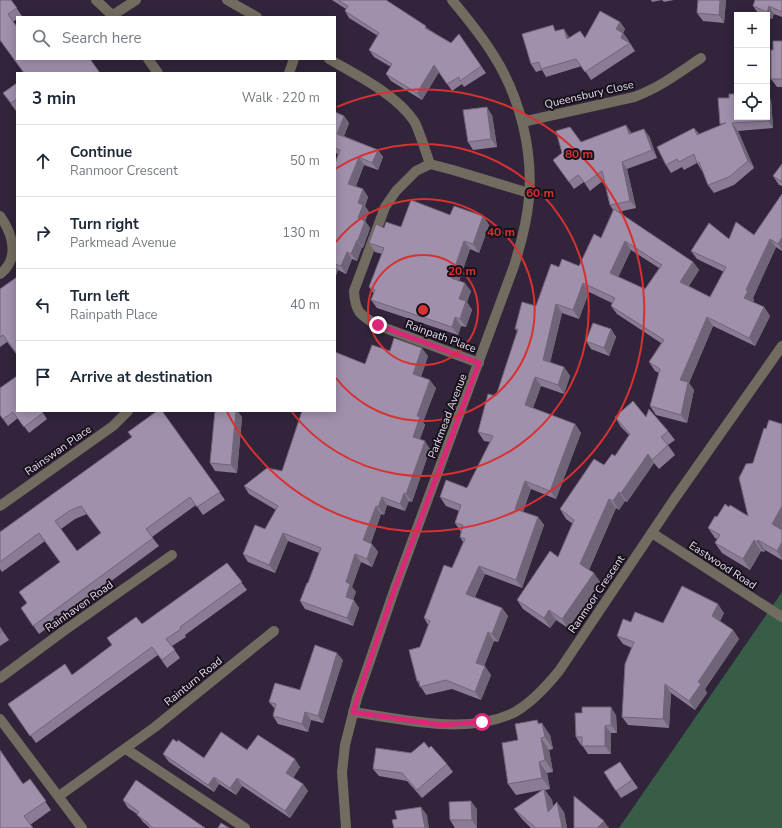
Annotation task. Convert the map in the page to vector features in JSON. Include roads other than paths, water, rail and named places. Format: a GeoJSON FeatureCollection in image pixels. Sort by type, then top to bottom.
{"type":"FeatureCollection","features":[{"type":"Feature","properties":{"kind":"street"},"geometry":{"type":"LineString","coordinates":[[96,0],[114,16],[136,0]]}},
{"type":"Feature","properties":{"kind":"street"},"geometry":{"type":"LineString","coordinates":[[227,0],[255,16]]}},
{"type":"Feature","properties":{"kind":"street","name":"Parkmead Avenue"},"geometry":{"type":"LineString","coordinates":[[346,828],[342,772],[345,745],[353,712],[395,588],[479,363],[521,244],[526,222],[529,193],[528,153],[517,104],[507,80],[494,56],[452,0]]}},
{"type":"Feature","properties":{"kind":"street","name":"Queensbury Close"},"geometry":{"type":"LineString","coordinates":[[522,122],[634,97],[649,92],[700,58]]}},
{"type":"Feature","properties":{"kind":"street"},"geometry":{"type":"LineString","coordinates":[[149,60],[157,72]]}},
{"type":"Feature","properties":{"kind":"street"},"geometry":{"type":"LineString","coordinates":[[289,72],[294,60]]}},
{"type":"Feature","properties":{"kind":"street"},"geometry":{"type":"LineString","coordinates":[[331,60],[386,94],[402,106],[414,122],[430,164],[529,193]]}},
{"type":"Feature","properties":{"kind":"street","name":"Rainpath Place"},"geometry":{"type":"LineString","coordinates":[[430,164],[410,175],[385,207],[354,291],[355,304],[358,310],[366,318],[378,325],[479,363]]}},
{"type":"Feature","properties":{"kind":"street"},"geometry":{"type":"LineString","coordinates":[[0,216],[12,239],[14,255],[4,271],[0,274]]}},
{"type":"Feature","properties":{"kind":"street","name":"Ranmoor Crescent"},"geometry":{"type":"LineString","coordinates":[[353,712],[441,725],[482,722],[511,714],[539,694],[559,671],[673,501],[782,346]]}},
{"type":"Feature","properties":{"kind":"street","name":"Rainswan Place"},"geometry":{"type":"LineString","coordinates":[[0,506],[113,426],[127,412]]}},
{"type":"Feature","properties":{"kind":"street","name":"Eastwood Road"},"geometry":{"type":"LineString","coordinates":[[652,533],[782,617]]}},
{"type":"Feature","properties":{"kind":"street","name":"Rainhaven Road"},"geometry":{"type":"LineString","coordinates":[[0,678],[59,634],[172,555]]}},
{"type":"Feature","properties":{"kind":"street","name":"Rainturn Road"},"geometry":{"type":"LineString","coordinates":[[59,796],[126,749],[274,631]]}},
{"type":"Feature","properties":{"kind":"street"},"geometry":{"type":"LineString","coordinates":[[0,719],[82,828]]}},
{"type":"Feature","properties":{"kind":"street"},"geometry":{"type":"LineString","coordinates":[[126,749],[245,828]]}}]}
